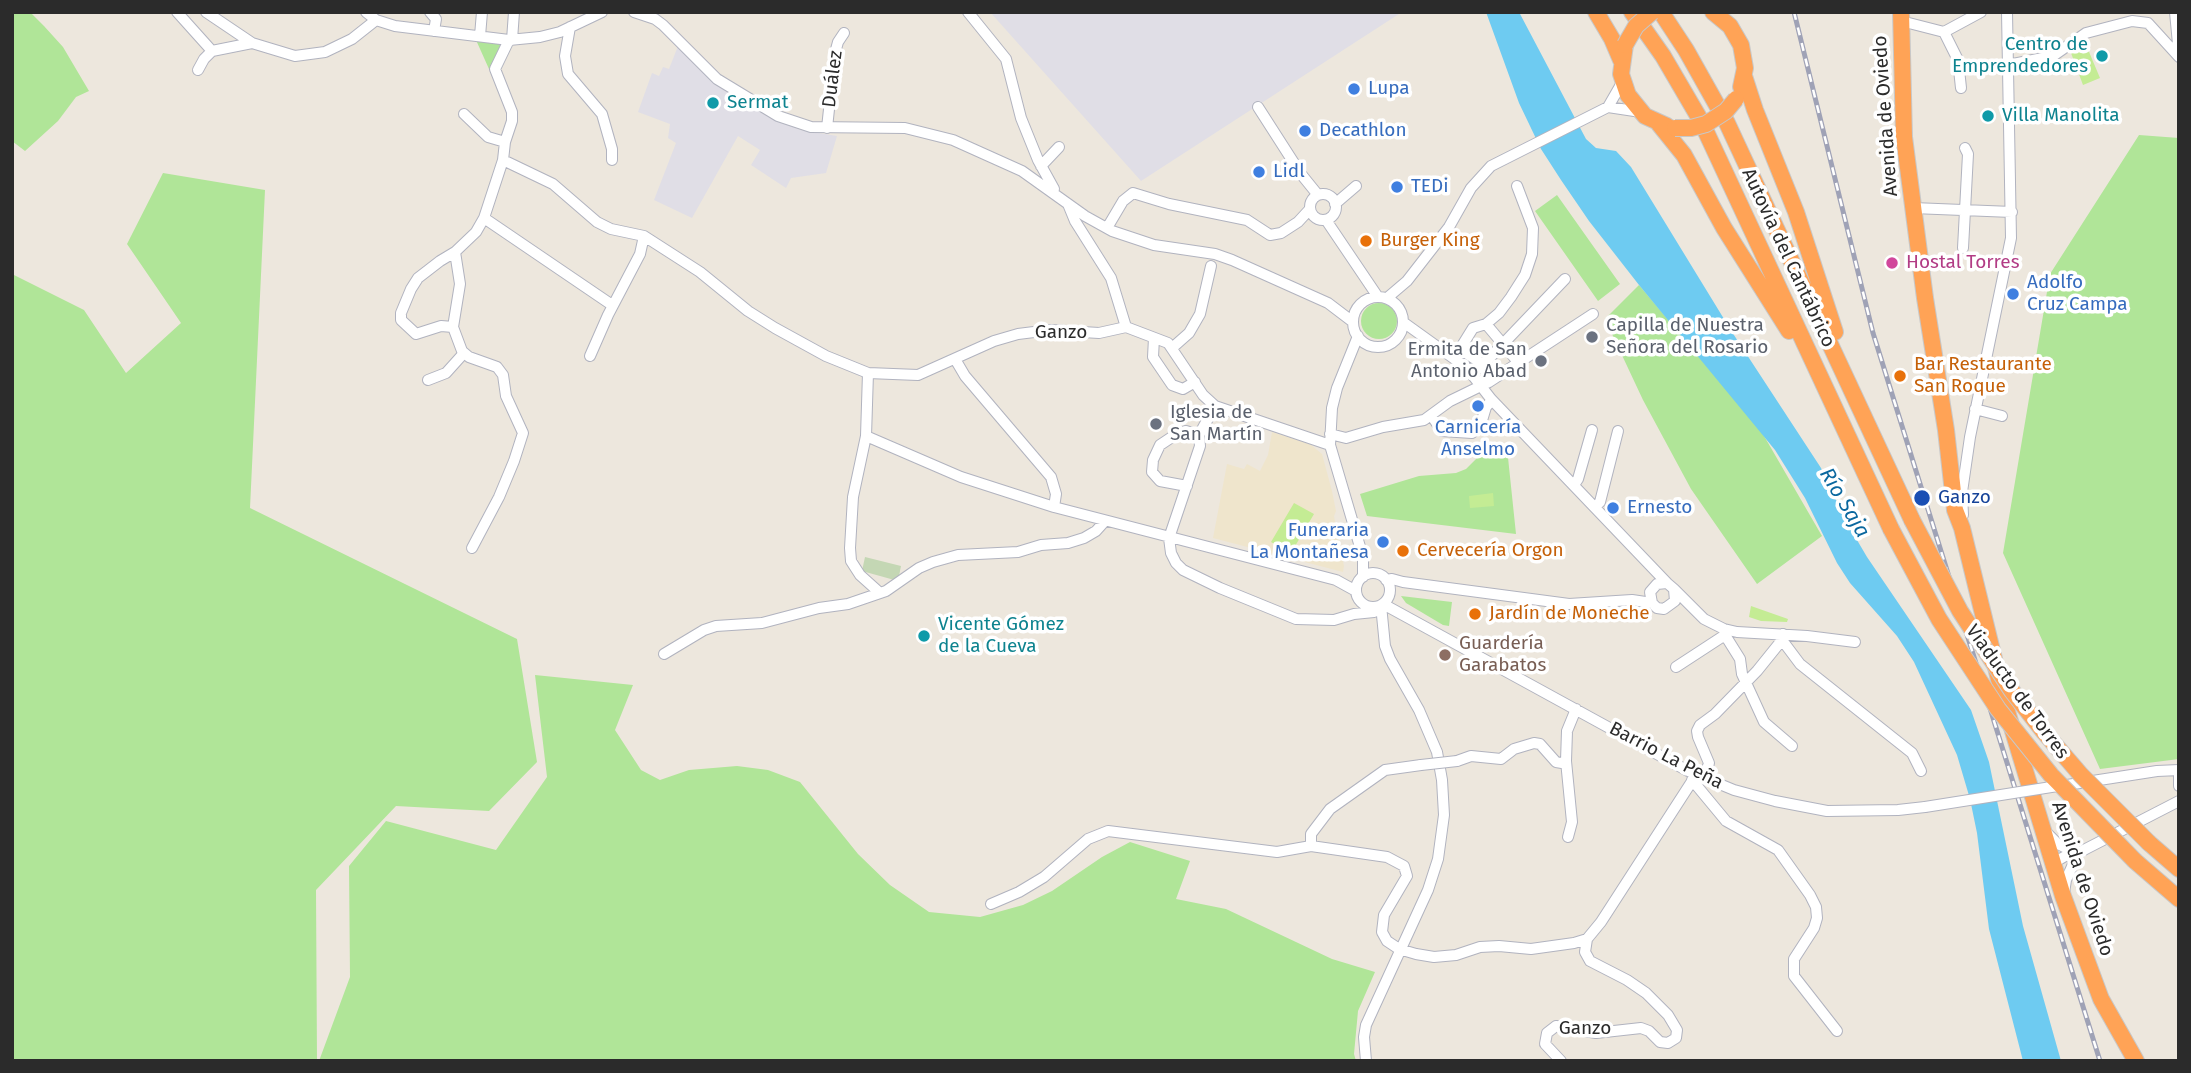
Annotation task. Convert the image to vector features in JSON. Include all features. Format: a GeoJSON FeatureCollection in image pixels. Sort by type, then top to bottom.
{"type":"FeatureCollection","features":[{"type":"Feature","properties":{"kind":"highway"},"geometry":{"type":"LineString","coordinates":[[1596,12],[1623,52]]}},
{"type":"Feature","properties":{"kind":"highway","name":"Autovía del Cantábrico"},"geometry":{"type":"LineString","coordinates":[[1632,12],[1663,56],[1701,121],[1891,529]]}},
{"type":"Feature","properties":{"kind":"highway"},"geometry":{"type":"LineString","coordinates":[[1652,12],[1636,26],[1623,52],[1623,81],[1628,94],[1641,112],[1667,126],[1690,128],[1706,124],[1726,111],[1736,99],[1744,76]]}},
{"type":"Feature","properties":{"kind":"highway","name":"Autovía del Cantábrico"},"geometry":{"type":"LineString","coordinates":[[1661,12],[1732,131],[1911,518]]}},
{"type":"Feature","properties":{"kind":"highway"},"geometry":{"type":"LineString","coordinates":[[1713,12],[1733,30],[1743,52],[1744,76],[1755,110],[1796,212],[1838,340],[1911,518]]}},
{"type":"Feature","properties":{"kind":"highway"},"geometry":{"type":"LineString","coordinates":[[1733,30],[1734,12]]}},
{"type":"Feature","properties":{"kind":"highway","name":"Avenida de Oviedo"},"geometry":{"type":"LineString","coordinates":[[1901,16],[1902,108],[1953,502],[1962,528],[2006,708],[2063,897],[2101,999],[2136,1061]]}},
{"type":"Feature","properties":{"kind":"highway"},"geometry":{"type":"LineString","coordinates":[[1667,126],[1724,228],[1779,313],[1891,529]]}},
{"type":"Feature","properties":{"kind":"highway","name":"Viaducto de Torres"},"geometry":{"type":"LineString","coordinates":[[1911,518],[1961,611],[2012,691],[2081,775],[2179,869]]}},
{"type":"Feature","properties":{"kind":"highway","name":"Viaducto de Torres"},"geometry":{"type":"LineString","coordinates":[[1891,529],[1939,619],[1998,709],[2051,775],[2135,861],[2179,899]]}},
{"type":"Feature","properties":{"kind":"street"},"geometry":{"type":"LineString","coordinates":[[177,12],[212,51]]}},
{"type":"Feature","properties":{"kind":"street"},"geometry":{"type":"LineString","coordinates":[[206,12],[252,43],[295,56],[325,52],[352,39],[376,20]]}},
{"type":"Feature","properties":{"kind":"street"},"geometry":{"type":"LineString","coordinates":[[366,12],[376,20],[395,26],[511,40],[540,37],[602,12]]}},
{"type":"Feature","properties":{"kind":"street"},"geometry":{"type":"LineString","coordinates":[[430,12],[436,19],[434,31]]}},
{"type":"Feature","properties":{"kind":"street"},"geometry":{"type":"LineString","coordinates":[[480,36],[482,12]]}},
{"type":"Feature","properties":{"kind":"street"},"geometry":{"type":"LineString","coordinates":[[453,327],[441,326],[416,334],[401,320],[401,313],[418,278],[455,252],[477,232],[484,218],[503,160],[512,121],[512,112],[495,69],[511,40],[514,12]]}},
{"type":"Feature","properties":{"kind":"street","name":"Duález"},"geometry":{"type":"LineString","coordinates":[[635,12],[657,16],[717,79],[778,116],[803,125],[827,128],[835,53],[844,33]]}},
{"type":"Feature","properties":{"kind":"street"},"geometry":{"type":"LineString","coordinates":[[968,12],[1006,59],[1021,118],[1039,163],[1059,196]]}},
{"type":"Feature","properties":{"kind":"street"},"geometry":{"type":"LineString","coordinates":[[1961,88],[1958,60],[1944,32],[1981,12]]}},
{"type":"Feature","properties":{"kind":"street"},"geometry":{"type":"LineString","coordinates":[[1962,528],[1962,492],[1970,438],[2007,260],[2012,212],[2007,12]]}},
{"type":"Feature","properties":{"kind":"street"},"geometry":{"type":"LineString","coordinates":[[2175,12],[2178,44],[2176,53]]}},
{"type":"Feature","properties":{"kind":"street","name":"Avenida de Oviedo"},"geometry":{"type":"LineString","coordinates":[[1901,16],[1944,32]]}},
{"type":"Feature","properties":{"kind":"street"},"geometry":{"type":"LineString","coordinates":[[2008,65],[2053,56],[2086,33],[2129,17],[2148,23],[2176,53]]}},
{"type":"Feature","properties":{"kind":"street"},"geometry":{"type":"LineString","coordinates":[[575,21],[565,56],[568,74],[602,114],[612,149],[612,160]]}},
{"type":"Feature","properties":{"kind":"street"},"geometry":{"type":"LineString","coordinates":[[198,70],[212,51],[252,43]]}},
{"type":"Feature","properties":{"kind":"street"},"geometry":{"type":"LineString","coordinates":[[1397,306],[1408,281],[1437,243],[1482,174],[1517,151],[1608,107],[1623,81]]}},
{"type":"Feature","properties":{"kind":"street"},"geometry":{"type":"LineString","coordinates":[[1258,107],[1322,207],[1363,278],[1382,298],[1397,306],[1403,322],[1473,374],[1485,395],[1692,609],[1724,632],[1740,659],[1745,681],[1764,722],[1792,746]]}},
{"type":"Feature","properties":{"kind":"street"},"geometry":{"type":"LineString","coordinates":[[1608,107],[1641,112]]}},
{"type":"Feature","properties":{"kind":"street"},"geometry":{"type":"LineString","coordinates":[[464,114],[488,137],[505,142]]}},
{"type":"Feature","properties":{"kind":"street"},"geometry":{"type":"LineString","coordinates":[[827,128],[905,128],[953,140],[1022,171],[1107,228],[1154,245],[1223,256],[1328,303],[1344,307],[1361,304],[1382,298],[1408,281]]}},
{"type":"Feature","properties":{"kind":"street"},"geometry":{"type":"LineString","coordinates":[[1022,171],[1039,163],[1059,147]]}},
{"type":"Feature","properties":{"kind":"street"},"geometry":{"type":"LineString","coordinates":[[1963,248],[1968,154],[1965,148]]}},
{"type":"Feature","properties":{"kind":"street"},"geometry":{"type":"LineString","coordinates":[[503,160],[554,184],[597,222],[611,229],[644,236],[640,254],[612,305],[590,356]]}},
{"type":"Feature","properties":{"kind":"street"},"geometry":{"type":"LineString","coordinates":[[1483,365],[1460,349],[1473,328],[1486,324],[1499,313],[1525,275],[1532,254],[1533,228],[1517,186]]}},
{"type":"Feature","properties":{"kind":"street"},"geometry":{"type":"LineString","coordinates":[[1107,228],[1123,201],[1133,193],[1160,202],[1247,220],[1270,235],[1278,234],[1354,188]]}},
{"type":"Feature","properties":{"kind":"street"},"geometry":{"type":"LineString","coordinates":[[1069,204],[1075,221],[1111,278],[1126,327],[1168,343],[1215,406],[1313,439],[1330,435],[1346,438],[1424,420],[1463,395],[1485,395],[1518,362],[1593,314]]}},
{"type":"Feature","properties":{"kind":"street","name":"Avenida de Oviedo"},"geometry":{"type":"LineString","coordinates":[[1913,208],[2012,212]]}},
{"type":"Feature","properties":{"kind":"street"},"geometry":{"type":"LineString","coordinates":[[484,218],[612,305]]}},
{"type":"Feature","properties":{"kind":"street","name":"Ganzo"},"geometry":{"type":"LineString","coordinates":[[644,236],[700,272],[748,311],[805,345],[867,373],[918,375],[993,341],[1018,334],[1050,330],[1099,333],[1126,327]]}},
{"type":"Feature","properties":{"kind":"street"},"geometry":{"type":"LineString","coordinates":[[455,252],[460,284],[453,327],[464,353],[497,367],[503,375],[506,396],[523,433],[499,497],[472,548]]}},
{"type":"Feature","properties":{"kind":"street"},"geometry":{"type":"LineString","coordinates":[[1172,348],[1189,333],[1200,314],[1211,266]]}},
{"type":"Feature","properties":{"kind":"street"},"geometry":{"type":"LineString","coordinates":[[1353,323],[1361,304],[1363,278]]}},
{"type":"Feature","properties":{"kind":"street"},"geometry":{"type":"LineString","coordinates":[[1463,395],[1473,374],[1565,279]]}},
{"type":"Feature","properties":{"kind":"street"},"geometry":{"type":"LineString","coordinates":[[1328,303],[1353,323],[1358,336],[1374,346],[1386,346],[1399,335],[1403,322]]}},
{"type":"Feature","properties":{"kind":"street"},"geometry":{"type":"LineString","coordinates":[[1486,324],[1518,362]]}},
{"type":"Feature","properties":{"kind":"street"},"geometry":{"type":"LineString","coordinates":[[1399,335],[1426,340]]}},
{"type":"Feature","properties":{"kind":"street"},"geometry":{"type":"LineString","coordinates":[[1358,336],[1337,388],[1330,435],[1363,560],[1363,603],[1382,599]]}},
{"type":"Feature","properties":{"kind":"street"},"geometry":{"type":"LineString","coordinates":[[1154,338],[1153,357],[1172,385],[1183,389],[1195,382]]}},
{"type":"Feature","properties":{"kind":"street"},"geometry":{"type":"LineString","coordinates":[[1349,363],[1374,346]]}},
{"type":"Feature","properties":{"kind":"street"},"geometry":{"type":"LineString","coordinates":[[428,380],[446,373],[464,353]]}},
{"type":"Feature","properties":{"kind":"street"},"geometry":{"type":"LineString","coordinates":[[955,359],[965,376],[1051,477],[1056,494],[1054,507]]}},
{"type":"Feature","properties":{"kind":"street"},"geometry":{"type":"LineString","coordinates":[[867,373],[866,436],[853,497],[850,548],[851,561],[860,575],[880,593]]}},
{"type":"Feature","properties":{"kind":"street"},"geometry":{"type":"LineString","coordinates":[[1431,415],[1442,431],[1472,433],[1480,427],[1486,407],[1485,395]]}},
{"type":"Feature","properties":{"kind":"street"},"geometry":{"type":"LineString","coordinates":[[1215,406],[1199,435],[1200,446],[1169,538],[1171,553],[1183,570],[1257,604],[1296,619],[1334,620],[1354,614],[1382,599],[1404,582],[1569,604],[1632,600],[1651,594],[1657,584],[1671,586]]}},
{"type":"Feature","properties":{"kind":"street"},"geometry":{"type":"LineString","coordinates":[[1975,409],[2002,416]]}},
{"type":"Feature","properties":{"kind":"street"},"geometry":{"type":"LineString","coordinates":[[1187,486],[1160,481],[1152,472],[1153,460],[1160,445],[1175,435],[1186,430],[1199,435]]}},
{"type":"Feature","properties":{"kind":"street"},"geometry":{"type":"LineString","coordinates":[[1574,485],[1592,430]]}},
{"type":"Feature","properties":{"kind":"street"},"geometry":{"type":"LineString","coordinates":[[1595,507],[1600,502],[1618,431]]}},
{"type":"Feature","properties":{"kind":"street"},"geometry":{"type":"LineString","coordinates":[[1313,439],[1330,435]]}},
{"type":"Feature","properties":{"kind":"street"},"geometry":{"type":"LineString","coordinates":[[866,436],[961,477],[1054,507],[1336,580],[1363,581],[1382,599],[1384,630],[1390,659],[1419,710],[1437,752],[1443,797],[1442,834],[1438,859],[1427,890],[1366,1025],[1366,1061]]}},
{"type":"Feature","properties":{"kind":"street"},"geometry":{"type":"LineString","coordinates":[[1947,440],[1970,438]]}},
{"type":"Feature","properties":{"kind":"street"},"geometry":{"type":"LineString","coordinates":[[664,654],[704,630],[716,626],[762,623],[819,608],[848,604],[880,593],[933,562],[958,555],[1018,552],[1041,545],[1068,542],[1084,538],[1096,531],[1105,521]]}},
{"type":"Feature","properties":{"kind":"street"},"geometry":{"type":"LineString","coordinates":[[1653,568],[1655,578],[1651,594],[1657,608],[1664,609],[1675,601],[1671,586]]}},
{"type":"Feature","properties":{"kind":"street","name":"Barrio La Peña"},"geometry":{"type":"LineString","coordinates":[[1382,599],[1401,614],[1698,777],[1734,790],[1801,807],[1863,811],[1925,807],[2179,771]]}},
{"type":"Feature","properties":{"kind":"street","name":"Barrio La Peña"},"geometry":{"type":"LineString","coordinates":[[1382,599],[1416,621]]}},
{"type":"Feature","properties":{"kind":"street"},"geometry":{"type":"LineString","coordinates":[[1670,606],[1692,609]]}},
{"type":"Feature","properties":{"kind":"street"},"geometry":{"type":"LineString","coordinates":[[1384,630],[1391,618],[1401,614]]}},
{"type":"Feature","properties":{"kind":"street"},"geometry":{"type":"LineString","coordinates":[[1676,667],[1724,632],[1855,642]]}},
{"type":"Feature","properties":{"kind":"street"},"geometry":{"type":"LineString","coordinates":[[991,904],[1012,896],[1044,877],[1088,839],[1108,831],[1277,852],[1311,846],[1387,857],[1404,866],[1406,876],[1381,924],[1383,936],[1399,948],[1434,957],[1456,955],[1480,947],[1560,946],[1587,939],[1709,764],[1697,731],[1757,671],[1783,637]]}},
{"type":"Feature","properties":{"kind":"street"},"geometry":{"type":"LineString","coordinates":[[1783,637],[1800,664],[1912,753],[1921,771]]}},
{"type":"Feature","properties":{"kind":"street"},"geometry":{"type":"LineString","coordinates":[[1568,837],[1572,822],[1566,761],[1569,723],[1576,709]]}},
{"type":"Feature","properties":{"kind":"street"},"geometry":{"type":"LineString","coordinates":[[1311,846],[1311,834],[1330,809],[1385,770],[1457,761],[1471,756],[1501,759],[1514,749],[1529,743],[1540,744],[1559,763],[1566,761]]}},
{"type":"Feature","properties":{"kind":"street"},"geometry":{"type":"LineString","coordinates":[[2179,771],[2179,786]]}},
{"type":"Feature","properties":{"kind":"street"},"geometry":{"type":"LineString","coordinates":[[1698,777],[1726,821],[1778,850],[1810,895],[1818,918],[1794,959],[1794,976],[1838,1031]]}},
{"type":"Feature","properties":{"kind":"street"},"geometry":{"type":"LineString","coordinates":[[2053,863],[2179,801]]}},
{"type":"Feature","properties":{"kind":"street"},"geometry":{"type":"LineString","coordinates":[[2042,828],[2058,844],[2076,854]]}},
{"type":"Feature","properties":{"kind":"street"},"geometry":{"type":"LineString","coordinates":[[2063,897],[2076,854]]}},
{"type":"Feature","properties":{"kind":"street","name":"Ganzo"},"geometry":{"type":"LineString","coordinates":[[1561,1061],[1545,1044],[1547,1033],[1556,1026],[1596,1032],[1641,1028],[1649,1031],[1660,1042],[1668,1043],[1676,1038],[1676,1030],[1668,1015],[1646,993],[1628,980],[1590,961],[1585,952],[1587,939]]}},
{"type":"Feature","properties":{"kind":"shaded area"},"geometry":{"type":"Polygon","coordinates":[[[990,12],[1402,12],[1141,181],[990,12]]]}},
{"type":"Feature","properties":{"kind":"shaded area"},"geometry":{"type":"Polygon","coordinates":[[[678,46],[701,71],[770,118],[801,130],[837,136],[826,173],[791,178],[786,188],[751,165],[760,150],[738,136],[692,218],[654,200],[676,143],[668,138],[670,124],[638,112],[652,73],[659,76],[663,67],[669,69],[678,46]]]}},
{"type":"Feature","properties":{"kind":"shaded area"},"geometry":{"type":"Polygon","coordinates":[[[1272,432],[1310,444],[1322,454],[1336,511],[1334,516],[1343,572],[1213,538],[1227,464],[1244,469],[1247,464],[1260,471],[1268,455],[1272,432]]]}},
{"type":"Feature","properties":{"kind":"green space"},"geometry":{"type":"Polygon","coordinates":[[[12,12],[30,12],[44,26],[63,47],[89,91],[76,97],[58,121],[25,151],[12,141],[12,12]]]}},
{"type":"Feature","properties":{"kind":"green space"},"geometry":{"type":"Polygon","coordinates":[[[476,40],[502,43],[496,60],[489,69],[476,40]]]}},
{"type":"Feature","properties":{"kind":"green space"},"geometry":{"type":"Polygon","coordinates":[[[2087,47],[2100,78],[2083,85],[2071,53],[2087,47]]]}},
{"type":"Feature","properties":{"kind":"green space"},"geometry":{"type":"Polygon","coordinates":[[[2139,135],[2179,138],[2179,759],[2100,769],[2003,553],[2050,274],[2139,135]]]}},
{"type":"Feature","properties":{"kind":"green space"},"geometry":{"type":"Polygon","coordinates":[[[163,173],[265,190],[250,508],[517,639],[537,762],[489,811],[396,806],[316,890],[317,1061],[12,1061],[12,274],[84,310],[126,373],[181,323],[127,244],[163,173]]]}},
{"type":"Feature","properties":{"kind":"green space"},"geometry":{"type":"Polygon","coordinates":[[[1557,195],[1620,284],[1598,301],[1535,211],[1557,195]]]}},
{"type":"Feature","properties":{"kind":"green space"},"geometry":{"type":"Polygon","coordinates":[[[1639,285],[1760,429],[1822,536],[1757,584],[1691,489],[1643,400],[1605,319],[1639,285]]]}},
{"type":"Feature","properties":{"kind":"green space"},"geometry":{"type":"Polygon","coordinates":[[[1379,303],[1391,309],[1397,321],[1391,333],[1379,339],[1367,333],[1361,321],[1367,309],[1379,303]]]}},
{"type":"Feature","properties":{"kind":"green space"},"geometry":{"type":"Polygon","coordinates":[[[1507,448],[1516,534],[1367,516],[1360,494],[1419,476],[1456,473],[1466,469],[1478,457],[1499,456],[1507,448]]]}},
{"type":"Feature","properties":{"kind":"green space"},"geometry":{"type":"Polygon","coordinates":[[[1493,493],[1494,506],[1470,508],[1469,496],[1493,493]]]}},
{"type":"Feature","properties":{"kind":"green space"},"geometry":{"type":"Polygon","coordinates":[[[1294,503],[1314,514],[1291,553],[1271,542],[1294,503]]]}},
{"type":"Feature","properties":{"kind":"green space"},"geometry":{"type":"Polygon","coordinates":[[[865,557],[901,566],[898,581],[862,571],[865,557]]]}},
{"type":"Feature","properties":{"kind":"green space"},"geometry":{"type":"Polygon","coordinates":[[[1401,596],[1452,602],[1449,626],[1406,603],[1401,596]]]}},
{"type":"Feature","properties":{"kind":"green space"},"geometry":{"type":"Polygon","coordinates":[[[1751,606],[1788,619],[1787,622],[1761,621],[1749,617],[1751,606]]]}},
{"type":"Feature","properties":{"kind":"green space"},"geometry":{"type":"Polygon","coordinates":[[[535,675],[633,685],[615,730],[641,770],[660,780],[689,770],[737,766],[768,770],[800,782],[858,854],[890,885],[929,912],[980,917],[1023,905],[1052,891],[1102,857],[1130,842],[1190,861],[1176,899],[1226,909],[1332,959],[1375,972],[1358,1011],[1354,1054],[1356,1061],[319,1061],[350,977],[349,866],[386,821],[496,850],[547,777],[535,675]]]}},
{"type":"Feature","properties":{"kind":"water"},"geometry":{"type":"Polygon","coordinates":[[[1486,12],[1519,12],[1586,139],[1596,148],[1616,151],[1631,167],[1732,332],[1821,468],[1847,523],[1867,557],[1971,710],[1989,762],[2023,926],[2061,1061],[2023,1061],[1989,929],[1970,799],[1957,755],[1914,662],[1897,636],[1850,583],[1837,563],[1805,498],[1775,450],[1639,285],[1561,180],[1541,149],[1519,103],[1486,12]]]}},
{"type":"Feature","properties":{"kind":"railway"},"geometry":{"type":"LineString","coordinates":[[1794,12],[1873,333],[2100,1061]]}},
{"type":"Feature","properties":{"kind":"place","name":"Centro de Emprendedores"},"geometry":{"type":"Point","coordinates":[2102,56]}},
{"type":"Feature","properties":{"kind":"place","name":"Lupa"},"geometry":{"type":"Point","coordinates":[1354,89]}},
{"type":"Feature","properties":{"kind":"place","name":"Sermat"},"geometry":{"type":"Point","coordinates":[713,103]}},
{"type":"Feature","properties":{"kind":"place","name":"Villa Manolita"},"geometry":{"type":"Point","coordinates":[1988,116]}},
{"type":"Feature","properties":{"kind":"place","name":"Decathlon"},"geometry":{"type":"Point","coordinates":[1305,131]}},
{"type":"Feature","properties":{"kind":"place","name":"Lidl"},"geometry":{"type":"Point","coordinates":[1259,172]}},
{"type":"Feature","properties":{"kind":"place","name":"TEDi"},"geometry":{"type":"Point","coordinates":[1397,187]}},
{"type":"Feature","properties":{"kind":"place","name":"Burger King"},"geometry":{"type":"Point","coordinates":[1366,241]}},
{"type":"Feature","properties":{"kind":"place","name":"Hostal Torres"},"geometry":{"type":"Point","coordinates":[1892,263]}},
{"type":"Feature","properties":{"kind":"place","name":"Adolfo Cruz Campa"},"geometry":{"type":"Point","coordinates":[2013,294]}},
{"type":"Feature","properties":{"kind":"place","name":"Capilla de Nuestra Señora del Rosario"},"geometry":{"type":"Point","coordinates":[1592,337]}},
{"type":"Feature","properties":{"kind":"place","name":"Ermita de San Antonio Abad"},"geometry":{"type":"Point","coordinates":[1541,361]}},
{"type":"Feature","properties":{"kind":"place","name":"Bar Restaurante San Roque"},"geometry":{"type":"Point","coordinates":[1900,376]}},
{"type":"Feature","properties":{"kind":"place","name":"Carnicería Anselmo"},"geometry":{"type":"Point","coordinates":[1478,406]}},
{"type":"Feature","properties":{"kind":"place","name":"Iglesia de San Martín"},"geometry":{"type":"Point","coordinates":[1156,424]}},
{"type":"Feature","properties":{"kind":"place","name":"Ganzo"},"geometry":{"type":"Point","coordinates":[1922,498]}},
{"type":"Feature","properties":{"kind":"place","name":"Ernesto"},"geometry":{"type":"Point","coordinates":[1613,508]}},
{"type":"Feature","properties":{"kind":"place","name":"Funeraria La Montañesa"},"geometry":{"type":"Point","coordinates":[1383,542]}},
{"type":"Feature","properties":{"kind":"place","name":"Cervecería Orgon"},"geometry":{"type":"Point","coordinates":[1403,551]}},
{"type":"Feature","properties":{"kind":"place","name":"Jardín de Moneche"},"geometry":{"type":"Point","coordinates":[1475,614]}},
{"type":"Feature","properties":{"kind":"place","name":"Vicente Gómez de la Cueva"},"geometry":{"type":"Point","coordinates":[924,636]}},
{"type":"Feature","properties":{"kind":"place","name":"Guardería Garabatos"},"geometry":{"type":"Point","coordinates":[1445,655]}},
{"type":"Feature","properties":{"kind":"water label","name":"Río Saja"},"geometry":{"type":"Point","coordinates":[1844,503]}}]}
